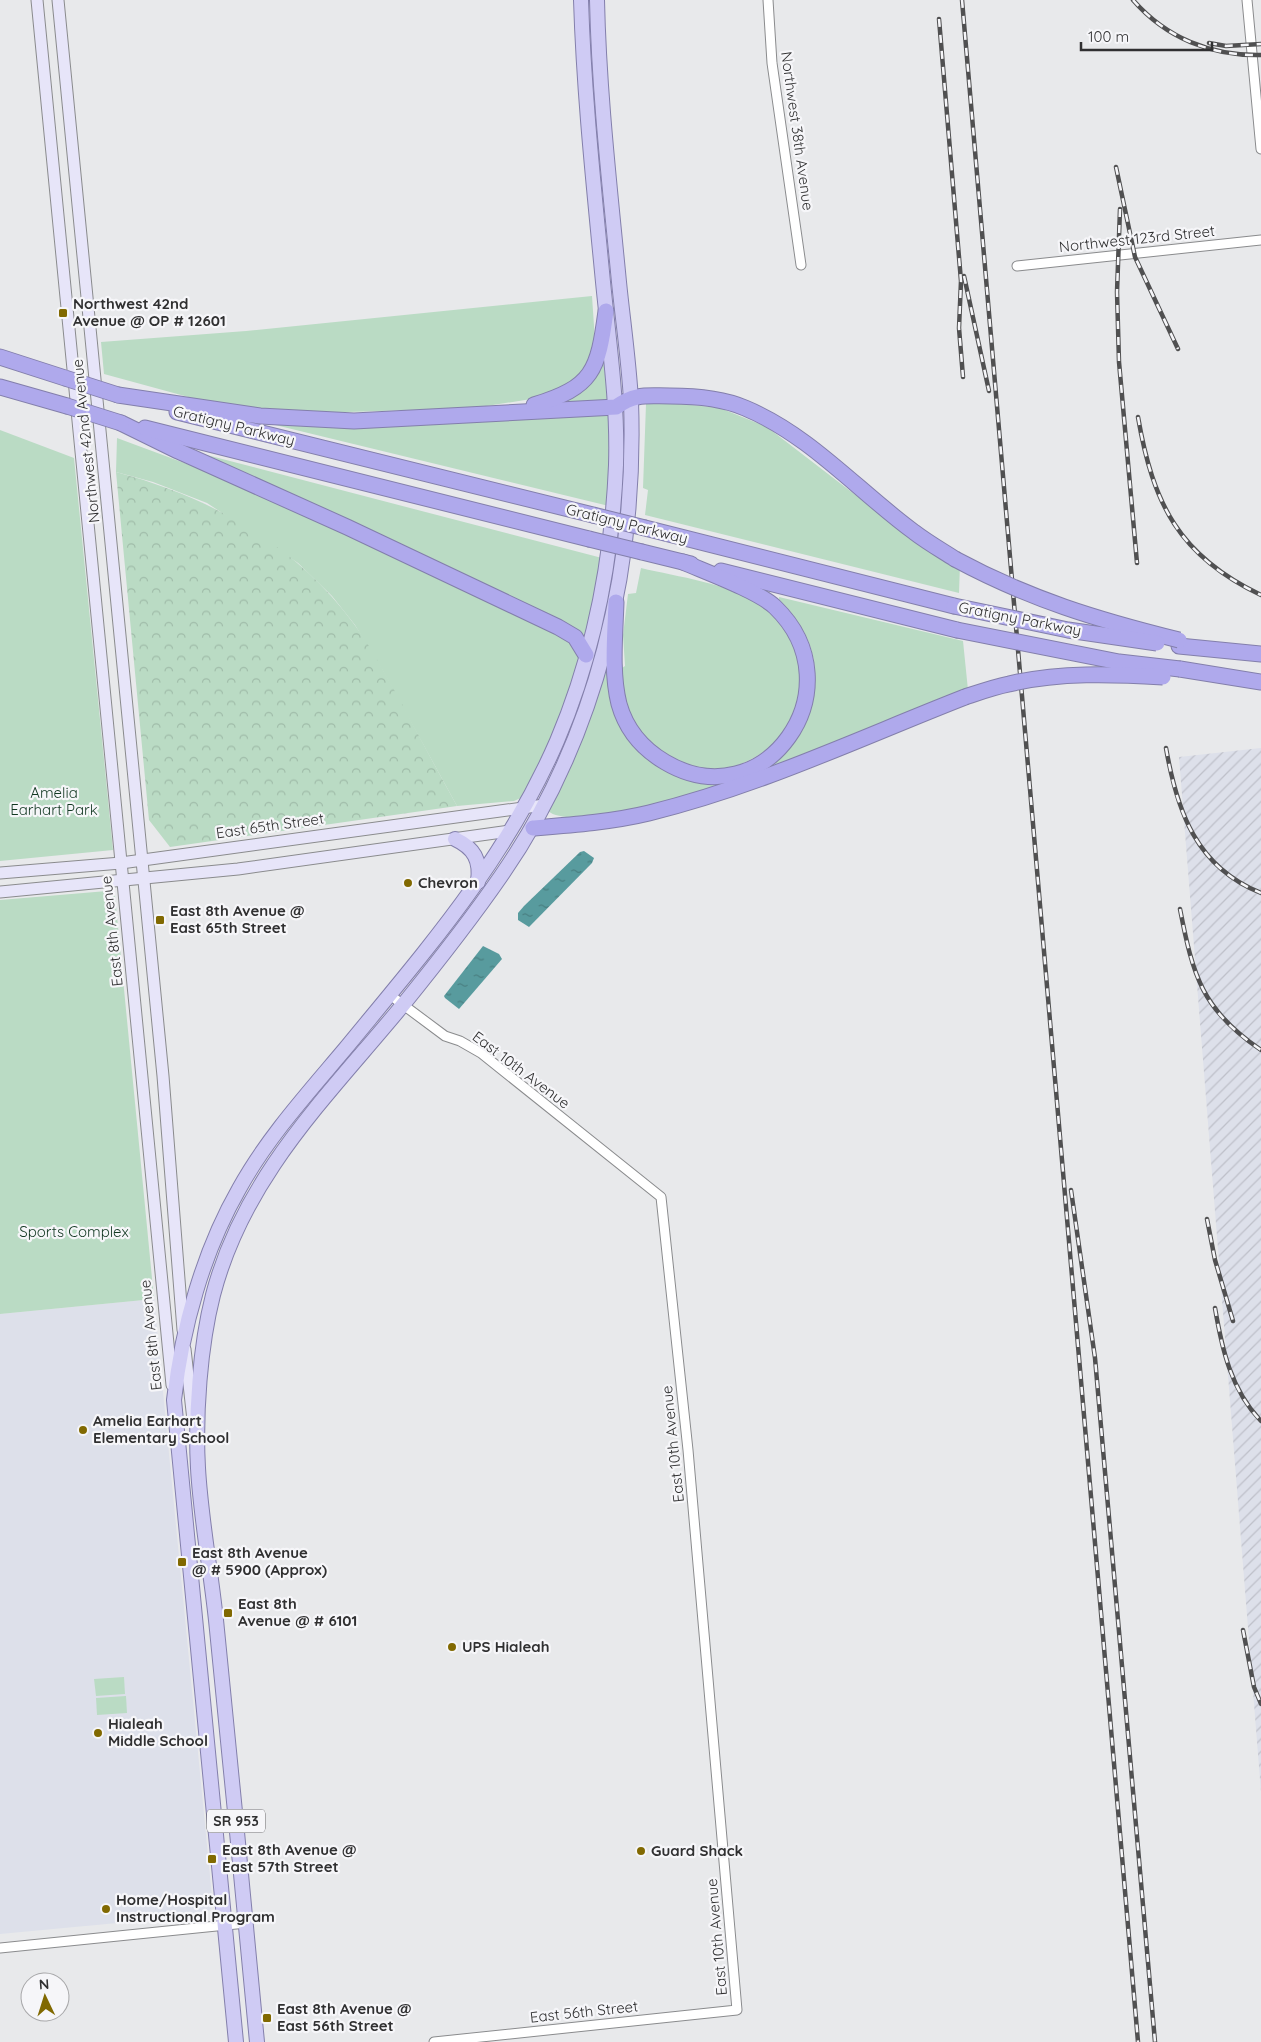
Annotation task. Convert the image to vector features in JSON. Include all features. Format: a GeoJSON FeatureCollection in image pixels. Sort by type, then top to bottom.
{"type":"FeatureCollection","features":[{"type":"Feature","properties":{"kind":"highway"},"geometry":{"type":"LineString","coordinates":[[512,412],[558,398],[576,389],[588,378],[597,361],[606,312]]}},
{"type":"Feature","properties":{"kind":"highway","name":"Gratigny Parkway"},"geometry":{"type":"LineString","coordinates":[[0,357],[192,417],[954,606],[1068,630],[1179,643]]}},
{"type":"Feature","properties":{"kind":"highway","name":"Gratigny Parkway"},"geometry":{"type":"LineString","coordinates":[[0,387],[121,423],[957,630],[1180,674],[1254,681]]}},
{"type":"Feature","properties":{"kind":"highway"},"geometry":{"type":"LineString","coordinates":[[118,395],[260,416],[354,421],[616,406],[631,397],[684,396],[712,399],[743,407],[763,416],[797,437],[914,533],[955,559],[1034,597],[1082,614],[1179,643],[1217,650],[1261,654]]}},
{"type":"Feature","properties":{"kind":"highway"},"geometry":{"type":"LineString","coordinates":[[121,423],[558,627],[575,637],[586,655]]}},
{"type":"Feature","properties":{"kind":"highway"},"geometry":{"type":"LineString","coordinates":[[616,602],[615,671],[619,704],[628,726],[649,752],[672,767],[706,776],[724,777],[750,769],[767,759],[786,742],[797,725],[806,700],[808,673],[803,650],[790,624],[773,606],[683,562]]}},
{"type":"Feature","properties":{"kind":"highway"},"geometry":{"type":"LineString","coordinates":[[533,828],[648,813],[740,787],[850,745],[965,697],[1010,683],[1056,677],[1180,674]]}},
{"type":"Feature","properties":{"kind":"main road","name":"Northwest 42nd Avenue"},"geometry":{"type":"LineString","coordinates":[[36,0],[121,863]]}},
{"type":"Feature","properties":{"kind":"main road","name":"Northwest 42nd Avenue"},"geometry":{"type":"LineString","coordinates":[[58,0],[144,878]]}},
{"type":"Feature","properties":{"kind":"main road"},"geometry":{"type":"LineString","coordinates":[[174,1400],[177,1368],[209,1253],[238,1191],[264,1150],[478,884],[524,808],[558,736],[586,655],[598,613],[611,529],[616,463],[616,406],[588,130],[581,0]]}},
{"type":"Feature","properties":{"kind":"main road"},"geometry":{"type":"LineString","coordinates":[[198,1466],[203,1347],[213,1297],[225,1258],[242,1217],[262,1179],[284,1148],[403,1005],[477,910],[533,828],[586,708],[603,659],[616,602],[629,508],[631,397],[604,133],[597,0]]}},
{"type":"Feature","properties":{"kind":"main road"},"geometry":{"type":"LineString","coordinates":[[39,27],[61,25]]}},
{"type":"Feature","properties":{"kind":"main road"},"geometry":{"type":"LineString","coordinates":[[60,234],[81,231]]}},
{"type":"Feature","properties":{"kind":"main road","name":"East 65th Street"},"geometry":{"type":"LineString","coordinates":[[0,873],[121,863],[544,806]]}},
{"type":"Feature","properties":{"kind":"main road"},"geometry":{"type":"LineString","coordinates":[[0,892],[256,866],[533,828]]}},
{"type":"Feature","properties":{"kind":"main road"},"geometry":{"type":"LineString","coordinates":[[455,839],[466,844],[475,853],[479,866],[478,884]]}},
{"type":"Feature","properties":{"kind":"main road","name":"East 8th Avenue"},"geometry":{"type":"LineString","coordinates":[[121,863],[236,2042]]}},
{"type":"Feature","properties":{"kind":"main road","name":"SR 953"},"geometry":{"type":"LineString","coordinates":[[144,878],[163,1076],[184,1340],[226,1720],[257,2042]]}},
{"type":"Feature","properties":{"kind":"main road"},"geometry":{"type":"LineString","coordinates":[[142,1078],[163,1076]]}},
{"type":"Feature","properties":{"kind":"main road"},"geometry":{"type":"LineString","coordinates":[[186,1526],[205,1525]]}},
{"type":"Feature","properties":{"kind":"main road"},"geometry":{"type":"LineString","coordinates":[[205,1722],[226,1720]]}},
{"type":"Feature","properties":{"kind":"street","name":"Northwest 38th Avenue"},"geometry":{"type":"LineString","coordinates":[[768,0],[772,63],[801,265]]}},
{"type":"Feature","properties":{"kind":"street"},"geometry":{"type":"LineString","coordinates":[[1247,0],[1261,149]]}},
{"type":"Feature","properties":{"kind":"street","name":"Northwest 123rd Street"},"geometry":{"type":"LineString","coordinates":[[1017,266],[1261,240]]}},
{"type":"Feature","properties":{"kind":"street","name":"East 10th Avenue"},"geometry":{"type":"LineString","coordinates":[[390,995],[445,1036],[460,1040],[481,1053],[661,1197],[688,1450],[738,2010]]}},
{"type":"Feature","properties":{"kind":"street"},"geometry":{"type":"LineString","coordinates":[[0,1948],[246,1923]]}},
{"type":"Feature","properties":{"kind":"street","name":"East 56th Street"},"geometry":{"type":"LineString","coordinates":[[434,2042],[738,2010]]}},
{"type":"Feature","properties":{"kind":"shaded area"},"geometry":{"type":"Polygon","coordinates":[[[1261,748],[1261,1792],[1179,757],[1261,748]]]}},
{"type":"Feature","properties":{"kind":"shaded area","name":"Hialeah Middle School"},"geometry":{"type":"Polygon","coordinates":[[[154,1299],[213,1907],[203,1915],[0,1934],[0,1314],[154,1299]]]}},
{"type":"Feature","properties":{"kind":"green space"},"geometry":{"type":"Polygon","coordinates":[[[592,296],[595,341],[584,373],[550,396],[474,408],[316,413],[230,405],[192,398],[104,374],[101,342],[246,331],[592,296]]]}},
{"type":"Feature","properties":{"kind":"green space"},"geometry":{"type":"Polygon","coordinates":[[[603,358],[608,399],[598,402],[598,400],[567,402],[576,395],[603,358]]]}},
{"type":"Feature","properties":{"kind":"green space"},"geometry":{"type":"Polygon","coordinates":[[[673,403],[720,408],[767,427],[871,507],[960,564],[959,593],[645,515],[648,490],[643,488],[646,404],[673,403]]]}},
{"type":"Feature","properties":{"kind":"green space"},"geometry":{"type":"Polygon","coordinates":[[[608,415],[610,417],[609,506],[267,423],[608,415]]]}},
{"type":"Feature","properties":{"kind":"green space","name":"Amelia Earhart Park"},"geometry":{"type":"Polygon","coordinates":[[[0,430],[74,458],[113,850],[0,861],[0,430]]]}},
{"type":"Feature","properties":{"kind":"green space"},"geometry":{"type":"Polygon","coordinates":[[[117,438],[241,484],[567,637],[579,657],[563,710],[546,754],[523,797],[514,801],[457,806],[383,671],[355,625],[332,596],[298,563],[207,503],[153,482],[116,472],[117,438]]]}},
{"type":"Feature","properties":{"kind":"green space"},"geometry":{"type":"Polygon","coordinates":[[[199,453],[602,558],[586,637],[572,629],[199,453]]]}},
{"type":"Feature","properties":{"kind":"green space"},"geometry":{"type":"Polygon","coordinates":[[[116,472],[151,482],[217,510],[248,527],[278,547],[305,570],[331,596],[367,643],[457,806],[170,847],[149,820],[116,472]]]}},
{"type":"Feature","properties":{"kind":"green space"},"geometry":{"type":"Polygon","coordinates":[[[641,568],[718,586],[748,597],[775,617],[791,640],[797,658],[802,694],[790,723],[781,736],[757,756],[729,768],[706,770],[666,756],[649,745],[640,735],[629,712],[619,670],[625,666],[623,635],[628,594],[636,593],[641,568]]]}},
{"type":"Feature","properties":{"kind":"green space"},"geometry":{"type":"Polygon","coordinates":[[[779,597],[963,641],[968,690],[767,770],[782,757],[802,730],[809,716],[815,686],[813,655],[808,640],[791,612],[779,601],[779,597]]]}},
{"type":"Feature","properties":{"kind":"green space"},"geometry":{"type":"Polygon","coordinates":[[[608,654],[612,686],[663,767],[688,780],[721,782],[722,785],[633,810],[606,815],[561,816],[548,811],[608,654]]]}},
{"type":"Feature","properties":{"kind":"green space","name":"Sports Complex"},"geometry":{"type":"Polygon","coordinates":[[[107,891],[115,896],[154,1299],[0,1314],[0,900],[107,891]]]}},
{"type":"Feature","properties":{"kind":"green space"},"geometry":{"type":"Polygon","coordinates":[[[124,1677],[125,1694],[96,1696],[94,1679],[124,1677]]]}},
{"type":"Feature","properties":{"kind":"green space"},"geometry":{"type":"Polygon","coordinates":[[[126,1696],[127,1713],[97,1715],[96,1698],[126,1696]]]}},
{"type":"Feature","properties":{"kind":"water"},"geometry":{"type":"Polygon","coordinates":[[[584,851],[594,858],[592,863],[529,927],[518,920],[518,913],[524,906],[580,852],[584,851]]]}},
{"type":"Feature","properties":{"kind":"water"},"geometry":{"type":"Polygon","coordinates":[[[483,946],[499,954],[502,959],[459,1009],[444,996],[483,946]]]}},
{"type":"Feature","properties":{"kind":"railway"},"geometry":{"type":"LineString","coordinates":[[962,0],[1138,2042]]}},
{"type":"Feature","properties":{"kind":"railway"},"geometry":{"type":"LineString","coordinates":[[1133,0],[1160,25],[1191,42],[1225,52],[1261,55]]}},
{"type":"Feature","properties":{"kind":"railway"},"geometry":{"type":"LineString","coordinates":[[939,19],[961,281],[959,328],[963,377]]}},
{"type":"Feature","properties":{"kind":"railway"},"geometry":{"type":"LineString","coordinates":[[1209,43],[1226,46],[1261,44]]}},
{"type":"Feature","properties":{"kind":"railway"},"geometry":{"type":"LineString","coordinates":[[1116,167],[1135,257],[1178,349]]}},
{"type":"Feature","properties":{"kind":"railway"},"geometry":{"type":"LineString","coordinates":[[1120,209],[1117,292],[1119,362],[1137,563]]}},
{"type":"Feature","properties":{"kind":"railway"},"geometry":{"type":"LineString","coordinates":[[964,276],[989,391]]}},
{"type":"Feature","properties":{"kind":"railway"},"geometry":{"type":"LineString","coordinates":[[1138,417],[1152,476],[1174,524],[1209,563],[1233,580],[1261,595]]}},
{"type":"Feature","properties":{"kind":"railway"},"geometry":{"type":"LineString","coordinates":[[1166,748],[1176,794],[1193,834],[1205,852],[1220,868],[1239,882],[1261,893]]}},
{"type":"Feature","properties":{"kind":"railway"},"geometry":{"type":"LineString","coordinates":[[1180,909],[1190,954],[1203,990],[1225,1021],[1261,1050]]}},
{"type":"Feature","properties":{"kind":"railway"},"geometry":{"type":"LineString","coordinates":[[1071,1190],[1095,1358],[1155,2042]]}},
{"type":"Feature","properties":{"kind":"railway"},"geometry":{"type":"LineString","coordinates":[[1207,1219],[1215,1260],[1233,1321]]}},
{"type":"Feature","properties":{"kind":"railway"},"geometry":{"type":"LineString","coordinates":[[1215,1308],[1229,1368],[1242,1396],[1261,1421]]}},
{"type":"Feature","properties":{"kind":"railway"},"geometry":{"type":"LineString","coordinates":[[1243,1630],[1254,1687],[1261,1704]]}},
{"type":"Feature","properties":{"kind":"place","name":"Northwest 42nd Avenue @ OP # 12601"},"geometry":{"type":"Point","coordinates":[63,313]}},
{"type":"Feature","properties":{"kind":"place","name":"Chevron"},"geometry":{"type":"Point","coordinates":[408,883]}},
{"type":"Feature","properties":{"kind":"place","name":"East 8th Avenue @ East 65th Street"},"geometry":{"type":"Point","coordinates":[160,920]}},
{"type":"Feature","properties":{"kind":"place","name":"Amelia Earhart Elementary School"},"geometry":{"type":"Point","coordinates":[83,1430]}},
{"type":"Feature","properties":{"kind":"place","name":"East 8th Avenue @ # 5900 (Approx)"},"geometry":{"type":"Point","coordinates":[182,1562]}},
{"type":"Feature","properties":{"kind":"place","name":"East 8th Avenue @ # 6101"},"geometry":{"type":"Point","coordinates":[228,1613]}},
{"type":"Feature","properties":{"kind":"place","name":"UPS Hialeah"},"geometry":{"type":"Point","coordinates":[452,1647]}},
{"type":"Feature","properties":{"kind":"place","name":"Hialeah Middle School"},"geometry":{"type":"Point","coordinates":[98,1733]}},
{"type":"Feature","properties":{"kind":"place","name":"Guard Shack"},"geometry":{"type":"Point","coordinates":[641,1851]}},
{"type":"Feature","properties":{"kind":"place","name":"East 8th Avenue @ East 57th Street"},"geometry":{"type":"Point","coordinates":[212,1859]}},
{"type":"Feature","properties":{"kind":"place","name":"Home/Hospital Instructional Program"},"geometry":{"type":"Point","coordinates":[106,1909]}},
{"type":"Feature","properties":{"kind":"place","name":"East 8th Avenue @ East 56th Street"},"geometry":{"type":"Point","coordinates":[267,2018]}}]}
